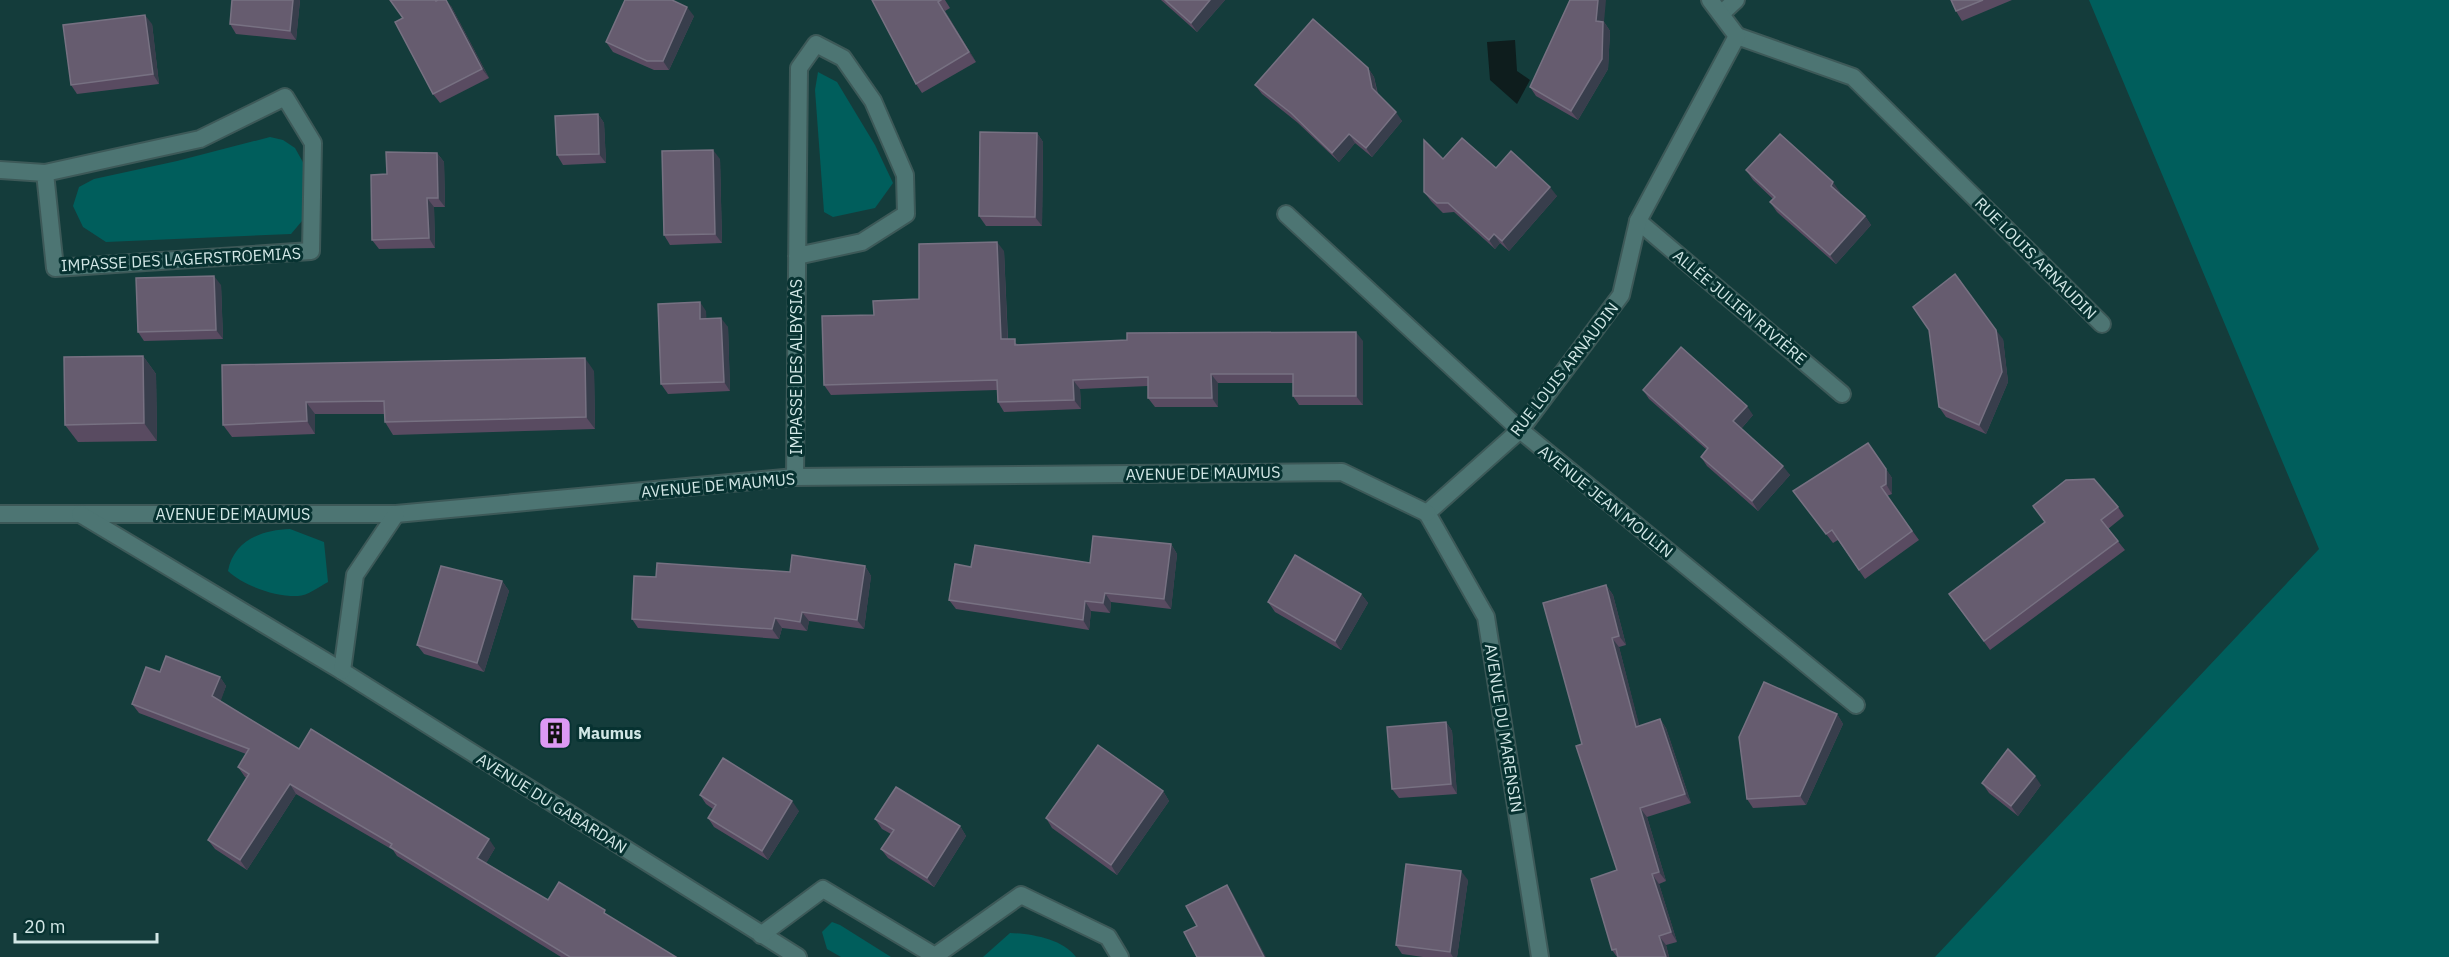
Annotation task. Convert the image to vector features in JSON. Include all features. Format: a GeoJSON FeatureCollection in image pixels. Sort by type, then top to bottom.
{"type":"FeatureCollection","features":[{"type":"Feature","properties":{"kind":"street"},"geometry":{"type":"LineString","coordinates":[[1710,0],[1737,36]]}},
{"type":"Feature","properties":{"kind":"street"},"geometry":{"type":"LineString","coordinates":[[1721,14],[1736,0]]}},
{"type":"Feature","properties":{"kind":"street","name":"RUE LOUIS ARNAUDIN"},"geometry":{"type":"LineString","coordinates":[[1427,513],[1520,430],[1621,295],[1638,221],[1737,36],[1853,77],[2102,324]]}},
{"type":"Feature","properties":{"kind":"street","name":"IMPASSE DES ALBYSIAS"},"geometry":{"type":"LineString","coordinates":[[795,477],[797,256],[799,68],[816,44],[843,58],[873,101],[905,175],[906,214],[862,242],[797,256]]}},
{"type":"Feature","properties":{"kind":"street","name":"IMPASSE DES LAGERSTROEMIAS"},"geometry":{"type":"LineString","coordinates":[[0,170],[45,173],[200,139],[285,97],[313,143],[311,251],[55,268],[45,173]]}},
{"type":"Feature","properties":{"kind":"street","name":"AVENUE JEAN MOULIN"},"geometry":{"type":"LineString","coordinates":[[1286,213],[1520,430],[1856,705]]}},
{"type":"Feature","properties":{"kind":"street","name":"ALLÉE JULIEN RIVIÈRE"},"geometry":{"type":"LineString","coordinates":[[1638,221],[1842,394]]}},
{"type":"Feature","properties":{"kind":"street","name":"AVENUE DE MAUMUS"},"geometry":{"type":"LineString","coordinates":[[0,514],[396,514],[795,477],[1342,472],[1427,513]]}},
{"type":"Feature","properties":{"kind":"street","name":"AVENUE DU MARENSIN"},"geometry":{"type":"LineString","coordinates":[[1427,513],[1486,617],[1540,957]]}},
{"type":"Feature","properties":{"kind":"street","name":"AVENUE DU GABARDAN"},"geometry":{"type":"LineString","coordinates":[[79,514],[342,671],[798,957]]}},
{"type":"Feature","properties":{"kind":"street"},"geometry":{"type":"LineString","coordinates":[[342,671],[355,575],[396,514]]}},
{"type":"Feature","properties":{"kind":"street"},"geometry":{"type":"LineString","coordinates":[[761,935],[823,889],[935,956],[1021,895],[1108,937],[1120,957]]}},
{"type":"Feature","properties":{"kind":"shaded area"},"geometry":{"type":"Polygon","coordinates":[[[2089,0],[2449,0],[2449,957],[1935,957],[2319,549],[2089,0]]]}},
{"type":"Feature","properties":{"kind":"shaded area"},"geometry":{"type":"Polygon","coordinates":[[[1515,40],[1517,71],[1530,80],[1517,104],[1490,80],[1487,42],[1515,40]]]}},
{"type":"Feature","properties":{"kind":"shaded area"},"geometry":{"type":"Polygon","coordinates":[[[818,72],[837,82],[875,145],[893,183],[875,208],[833,217],[824,212],[815,90],[818,72]]]}},
{"type":"Feature","properties":{"kind":"shaded area"},"geometry":{"type":"Polygon","coordinates":[[[270,137],[283,140],[295,148],[304,164],[302,221],[291,234],[106,242],[83,227],[73,206],[79,187],[94,179],[270,137]]]}},
{"type":"Feature","properties":{"kind":"shaded area"},"geometry":{"type":"Polygon","coordinates":[[[290,529],[324,542],[328,582],[305,594],[289,596],[251,586],[228,571],[231,560],[243,544],[269,532],[290,529]]]}},
{"type":"Feature","properties":{"kind":"shaded area"},"geometry":{"type":"Polygon","coordinates":[[[832,922],[891,957],[841,957],[827,949],[822,932],[832,922]]]}},
{"type":"Feature","properties":{"kind":"shaded area"},"geometry":{"type":"Polygon","coordinates":[[[1010,933],[1037,936],[1055,942],[1076,957],[983,957],[1010,933]]]}},
{"type":"Feature","properties":{"kind":"building"},"geometry":{"type":"Polygon","coordinates":[[[232,0],[293,0],[290,31],[230,24],[232,0]]]}},
{"type":"Feature","properties":{"kind":"building"},"geometry":{"type":"Polygon","coordinates":[[[390,0],[446,0],[482,69],[433,94],[395,22],[403,18],[390,0]]]}},
{"type":"Feature","properties":{"kind":"building"},"geometry":{"type":"Polygon","coordinates":[[[625,0],[672,0],[687,7],[663,61],[647,61],[606,42],[625,0]]]}},
{"type":"Feature","properties":{"kind":"building"},"geometry":{"type":"Polygon","coordinates":[[[872,0],[941,0],[938,2],[969,52],[916,84],[872,0]]]}},
{"type":"Feature","properties":{"kind":"building"},"geometry":{"type":"Polygon","coordinates":[[[1165,0],[1210,0],[1191,23],[1165,0]]]}},
{"type":"Feature","properties":{"kind":"building"},"geometry":{"type":"Polygon","coordinates":[[[1570,0],[1598,0],[1596,21],[1603,22],[1602,59],[1571,111],[1530,87],[1570,0]]]}},
{"type":"Feature","properties":{"kind":"building"},"geometry":{"type":"Polygon","coordinates":[[[1951,0],[1983,0],[1956,11],[1951,0]]]}},
{"type":"Feature","properties":{"kind":"building"},"geometry":{"type":"Polygon","coordinates":[[[145,15],[153,74],[71,85],[63,25],[145,15]]]}},
{"type":"Feature","properties":{"kind":"building"},"geometry":{"type":"Polygon","coordinates":[[[1313,19],[1368,68],[1372,88],[1396,112],[1366,148],[1349,134],[1332,153],[1291,113],[1255,85],[1313,19]]]}},
{"type":"Feature","properties":{"kind":"building"},"geometry":{"type":"Polygon","coordinates":[[[598,114],[599,154],[557,155],[555,116],[598,114]]]}},
{"type":"Feature","properties":{"kind":"building"},"geometry":{"type":"Polygon","coordinates":[[[980,132],[1037,133],[1035,217],[979,216],[980,132]]]}},
{"type":"Feature","properties":{"kind":"building"},"geometry":{"type":"Polygon","coordinates":[[[1780,134],[1833,182],[1831,186],[1865,216],[1830,255],[1770,202],[1775,197],[1746,170],[1780,134]]]}},
{"type":"Feature","properties":{"kind":"building"},"geometry":{"type":"Polygon","coordinates":[[[1462,138],[1496,168],[1511,151],[1550,187],[1502,241],[1494,234],[1489,240],[1448,203],[1437,203],[1424,192],[1424,140],[1443,159],[1462,138]]]}},
{"type":"Feature","properties":{"kind":"building"},"geometry":{"type":"Polygon","coordinates":[[[713,150],[715,234],[664,235],[662,151],[713,150]]]}},
{"type":"Feature","properties":{"kind":"building"},"geometry":{"type":"Polygon","coordinates":[[[386,152],[437,153],[438,198],[427,198],[429,238],[372,240],[371,175],[387,174],[386,152]]]}},
{"type":"Feature","properties":{"kind":"building"},"geometry":{"type":"Polygon","coordinates":[[[997,242],[1001,339],[1015,339],[1015,345],[1127,340],[1127,333],[1356,332],[1356,396],[1293,396],[1293,374],[1211,374],[1212,398],[1148,398],[1148,377],[1073,380],[1074,400],[998,402],[997,380],[824,385],[822,316],[874,315],[873,301],[919,299],[919,244],[997,242]]]}},
{"type":"Feature","properties":{"kind":"building"},"geometry":{"type":"Polygon","coordinates":[[[1955,274],[1996,330],[2002,372],[1979,425],[1939,407],[1929,330],[1913,307],[1955,274]]]}},
{"type":"Feature","properties":{"kind":"building"},"geometry":{"type":"Polygon","coordinates":[[[214,276],[216,330],[138,332],[136,278],[214,276]]]}},
{"type":"Feature","properties":{"kind":"building"},"geometry":{"type":"Polygon","coordinates":[[[700,302],[700,319],[721,318],[724,382],[661,384],[658,304],[700,302]]]}},
{"type":"Feature","properties":{"kind":"building"},"geometry":{"type":"Polygon","coordinates":[[[1681,347],[1747,406],[1733,421],[1783,466],[1752,501],[1701,457],[1708,448],[1643,390],[1681,347]]]}},
{"type":"Feature","properties":{"kind":"building"},"geometry":{"type":"Polygon","coordinates":[[[143,356],[144,423],[65,425],[64,357],[143,356]]]}},
{"type":"Feature","properties":{"kind":"building"},"geometry":{"type":"Polygon","coordinates":[[[585,358],[586,417],[385,422],[384,401],[306,402],[307,421],[223,425],[222,365],[585,358]]]}},
{"type":"Feature","properties":{"kind":"building"},"geometry":{"type":"Polygon","coordinates":[[[1868,443],[1886,469],[1886,484],[1881,487],[1912,531],[1859,570],[1832,530],[1826,534],[1793,491],[1868,443]]]}},
{"type":"Feature","properties":{"kind":"building"},"geometry":{"type":"Polygon","coordinates":[[[2094,479],[2118,507],[2101,520],[2118,541],[1984,641],[1949,594],[2045,522],[2033,506],[2066,480],[2094,479]]]}},
{"type":"Feature","properties":{"kind":"building"},"geometry":{"type":"Polygon","coordinates":[[[1093,536],[1171,544],[1164,599],[1105,593],[1103,603],[1085,601],[1083,620],[949,600],[955,564],[971,567],[975,545],[1090,563],[1093,536]]]}},
{"type":"Feature","properties":{"kind":"building"},"geometry":{"type":"Polygon","coordinates":[[[792,555],[865,566],[857,620],[802,612],[800,622],[775,618],[772,629],[632,619],[634,576],[656,577],[657,563],[790,572],[792,555]]]}},
{"type":"Feature","properties":{"kind":"building"},"geometry":{"type":"Polygon","coordinates":[[[1295,555],[1361,594],[1335,641],[1268,602],[1295,555]]]}},
{"type":"Feature","properties":{"kind":"building"},"geometry":{"type":"Polygon","coordinates":[[[441,566],[502,581],[477,663],[417,645],[441,566]]]}},
{"type":"Feature","properties":{"kind":"building"},"geometry":{"type":"Polygon","coordinates":[[[1606,585],[1619,636],[1612,638],[1636,727],[1660,719],[1685,794],[1640,808],[1659,872],[1652,874],[1671,932],[1659,936],[1666,957],[1618,957],[1616,949],[1612,950],[1591,879],[1617,870],[1576,746],[1582,744],[1543,603],[1606,585]]]}},
{"type":"Feature","properties":{"kind":"building"},"geometry":{"type":"Polygon","coordinates":[[[166,656],[220,677],[212,696],[299,749],[311,729],[489,839],[477,858],[548,900],[559,882],[605,910],[604,913],[676,957],[570,957],[390,847],[392,844],[290,784],[240,860],[208,840],[249,774],[238,767],[249,749],[132,704],[146,667],[160,672],[166,656]]]}},
{"type":"Feature","properties":{"kind":"building"},"geometry":{"type":"Polygon","coordinates":[[[1764,682],[1837,714],[1800,796],[1747,799],[1739,737],[1764,682]]]}},
{"type":"Feature","properties":{"kind":"building"},"geometry":{"type":"Polygon","coordinates":[[[1446,722],[1451,784],[1392,789],[1387,727],[1446,722]]]}},
{"type":"Feature","properties":{"kind":"building"},"geometry":{"type":"Polygon","coordinates":[[[1098,745],[1163,791],[1111,865],[1046,818],[1098,745]]]}},
{"type":"Feature","properties":{"kind":"building"},"geometry":{"type":"Polygon","coordinates":[[[2008,749],[2035,776],[2011,806],[1982,783],[2008,749]]]}},
{"type":"Feature","properties":{"kind":"building"},"geometry":{"type":"Polygon","coordinates":[[[723,758],[792,801],[762,851],[708,818],[716,805],[700,795],[723,758]]]}},
{"type":"Feature","properties":{"kind":"building"},"geometry":{"type":"Polygon","coordinates":[[[896,787],[960,826],[927,878],[881,849],[894,830],[875,819],[896,787]]]}},
{"type":"Feature","properties":{"kind":"building"},"geometry":{"type":"Polygon","coordinates":[[[1406,864],[1461,871],[1450,952],[1396,945],[1406,864]]]}},
{"type":"Feature","properties":{"kind":"building"},"geometry":{"type":"Polygon","coordinates":[[[1227,885],[1264,957],[1197,957],[1184,932],[1197,926],[1186,906],[1227,885]]]}},
{"type":"Feature","properties":{"kind":"place","name":"Maumus"},"geometry":{"type":"Point","coordinates":[555,733]}}]}
